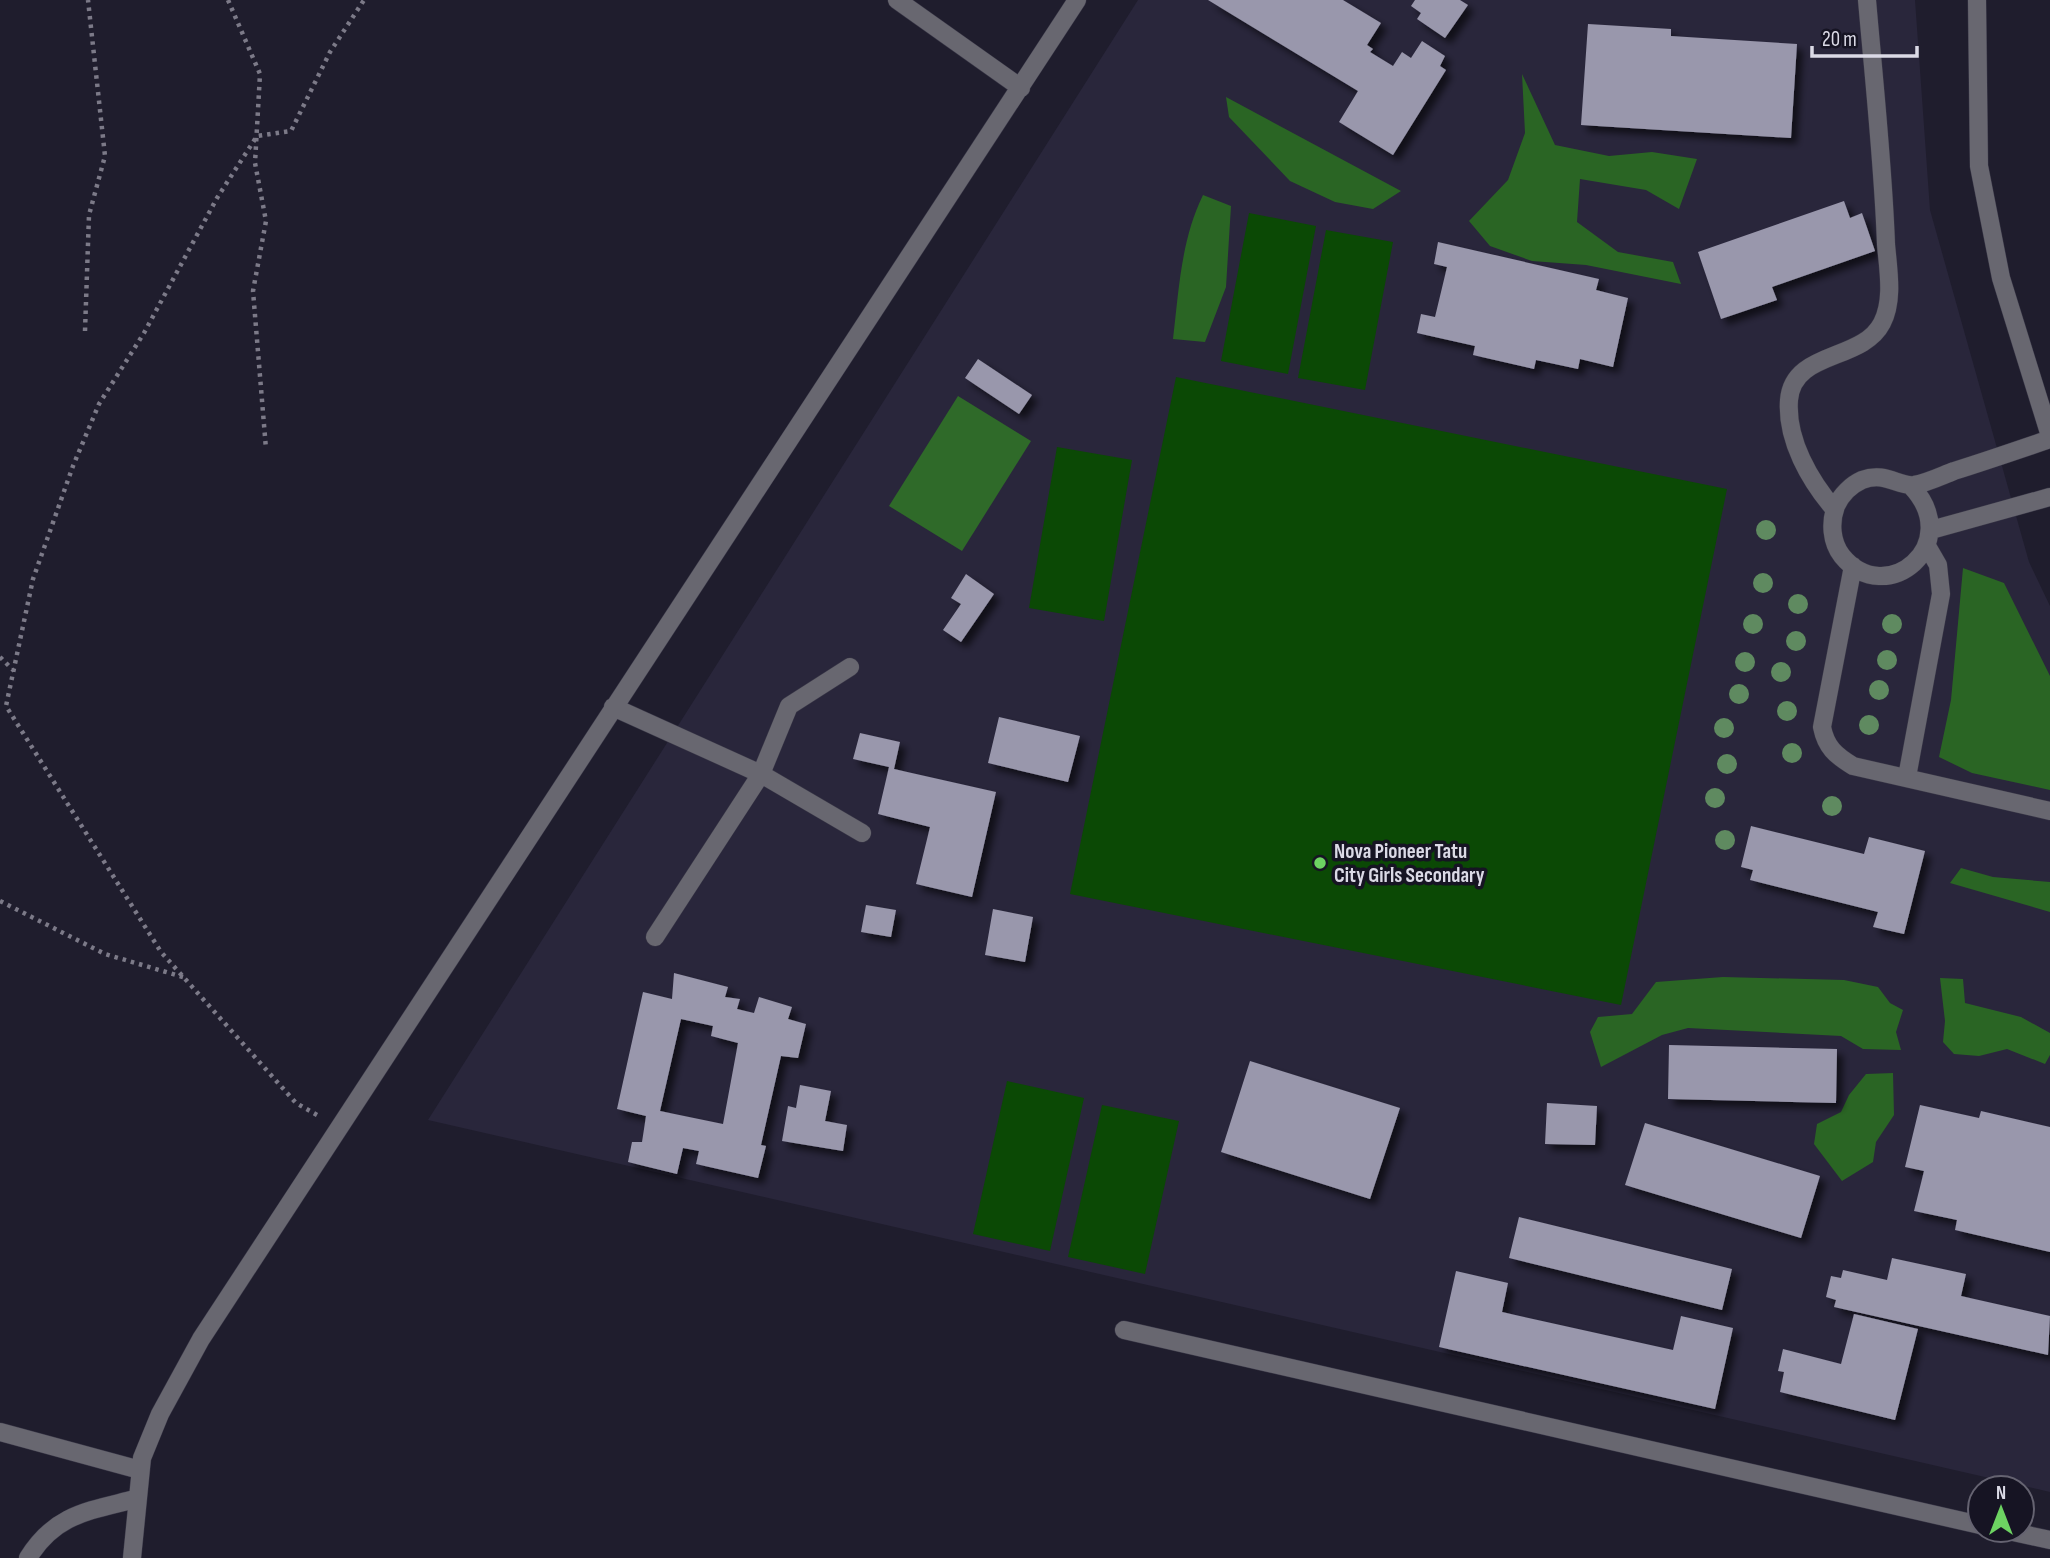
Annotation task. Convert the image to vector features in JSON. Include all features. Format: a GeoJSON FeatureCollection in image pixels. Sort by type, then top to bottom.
{"type":"FeatureCollection","features":[{"type":"Feature","properties":{"kind":"street"},"geometry":{"type":"LineString","coordinates":[[897,0],[1021,88]]}},
{"type":"Feature","properties":{"kind":"street"},"geometry":{"type":"LineString","coordinates":[[132,1558],[135,1499],[142,1458],[160,1414],[201,1339],[1077,0]]}},
{"type":"Feature","properties":{"kind":"street"},"geometry":{"type":"LineString","coordinates":[[1835,510],[1815,487],[1801,459],[1789,414],[1789,399],[1792,385],[1801,371],[1855,348],[1872,337],[1886,314],[1889,295],[1885,203],[1867,0]]}},
{"type":"Feature","properties":{"kind":"street"},"geometry":{"type":"LineString","coordinates":[[1911,486],[2050,437],[2001,278],[1979,166],[1977,0]]}},
{"type":"Feature","properties":{"kind":"street"},"geometry":{"type":"LineString","coordinates":[[1908,777],[1941,594],[1938,565],[1929,538],[1930,514],[1923,498],[1911,486],[1879,477],[1863,480],[1848,489],[1835,510],[1832,535],[1837,550],[1853,566],[1876,576],[1892,575],[1907,569],[1919,559],[1929,538],[2050,497]]}},
{"type":"Feature","properties":{"kind":"street"},"geometry":{"type":"LineString","coordinates":[[1853,566],[1822,726],[1825,740],[1835,755],[1853,765],[2050,811]]}},
{"type":"Feature","properties":{"kind":"street"},"geometry":{"type":"LineString","coordinates":[[655,937],[761,774],[789,706],[850,667]]}},
{"type":"Feature","properties":{"kind":"street"},"geometry":{"type":"LineString","coordinates":[[613,707],[761,774],[862,832]]}},
{"type":"Feature","properties":{"kind":"street"},"geometry":{"type":"LineString","coordinates":[[1124,1330],[1966,1522]]}},
{"type":"Feature","properties":{"kind":"street"},"geometry":{"type":"LineString","coordinates":[[0,1432],[140,1470]]}},
{"type":"Feature","properties":{"kind":"street"},"geometry":{"type":"LineString","coordinates":[[27,1558],[52,1528],[75,1515],[135,1499]]}},
{"type":"Feature","properties":{"kind":"path"},"geometry":{"type":"LineString","coordinates":[[85,331],[89,215],[105,156],[88,0]]}},
{"type":"Feature","properties":{"kind":"path"},"geometry":{"type":"LineString","coordinates":[[228,0],[260,74],[255,163],[266,221],[253,291],[266,449]]}},
{"type":"Feature","properties":{"kind":"path"},"geometry":{"type":"LineString","coordinates":[[338,1129],[296,1103],[154,941],[6,706],[33,579],[73,466],[99,404],[144,333],[217,198],[257,136],[290,131],[330,52],[364,0]]}},
{"type":"Feature","properties":{"kind":"path"},"geometry":{"type":"LineString","coordinates":[[0,657],[14,671]]}},
{"type":"Feature","properties":{"kind":"path"},"geometry":{"type":"LineString","coordinates":[[0,901],[105,954],[184,977]]}},
{"type":"Feature","properties":{"kind":"shaded area","name":"Nova Pioneer Tatu City Girls Secondary"},"geometry":{"type":"Polygon","coordinates":[[[1138,0],[1915,0],[1930,210],[2029,562],[2050,606],[2050,1492],[2036,1489],[2036,1474],[1972,1474],[428,1120],[1138,0]]]}},
{"type":"Feature","properties":{"kind":"shaded area"},"geometry":{"type":"Polygon","coordinates":[[[1522,74],[1555,145],[1609,156],[1652,152],[1697,159],[1679,209],[1646,190],[1580,179],[1577,222],[1618,252],[1673,262],[1681,284],[1586,265],[1532,261],[1490,246],[1469,221],[1508,180],[1525,133],[1522,74]]]}},
{"type":"Feature","properties":{"kind":"shaded area"},"geometry":{"type":"Polygon","coordinates":[[[1226,97],[1401,191],[1373,209],[1335,202],[1290,181],[1229,117],[1226,97]]]}},
{"type":"Feature","properties":{"kind":"shaded area"},"geometry":{"type":"Polygon","coordinates":[[[1203,195],[1231,206],[1226,287],[1205,342],[1173,339],[1185,247],[1203,195]]]}},
{"type":"Feature","properties":{"kind":"shaded area"},"geometry":{"type":"Polygon","coordinates":[[[1249,213],[1316,226],[1288,374],[1221,361],[1249,213]]]}},
{"type":"Feature","properties":{"kind":"shaded area"},"geometry":{"type":"Polygon","coordinates":[[[1326,230],[1393,242],[1365,390],[1298,378],[1326,230]]]}},
{"type":"Feature","properties":{"kind":"shaded area"},"geometry":{"type":"Polygon","coordinates":[[[1176,377],[1727,489],[1621,1005],[1070,894],[1176,377]]]}},
{"type":"Feature","properties":{"kind":"shaded area"},"geometry":{"type":"Polygon","coordinates":[[[958,396],[1031,441],[962,551],[889,506],[958,396]]]}},
{"type":"Feature","properties":{"kind":"shaded area"},"geometry":{"type":"Polygon","coordinates":[[[1057,447],[1132,460],[1104,621],[1029,608],[1057,447]]]}},
{"type":"Feature","properties":{"kind":"shaded area"},"geometry":{"type":"Polygon","coordinates":[[[1963,568],[2004,583],[2050,676],[2050,790],[1972,773],[1939,757],[1951,700],[1963,568]]]}},
{"type":"Feature","properties":{"kind":"shaded area"},"geometry":{"type":"Polygon","coordinates":[[[1961,868],[1993,877],[2050,882],[2050,912],[1950,883],[1961,868]]]}},
{"type":"Feature","properties":{"kind":"shaded area"},"geometry":{"type":"Polygon","coordinates":[[[1723,977],[1844,980],[1878,987],[1890,1003],[1903,1010],[1896,1032],[1901,1050],[1863,1049],[1841,1036],[1688,1028],[1662,1035],[1601,1067],[1590,1032],[1598,1017],[1632,1014],[1656,982],[1723,977]]]}},
{"type":"Feature","properties":{"kind":"shaded area"},"geometry":{"type":"Polygon","coordinates":[[[1940,978],[1963,979],[1965,1003],[2021,1017],[2050,1033],[2050,1055],[2045,1064],[2007,1049],[1979,1056],[1954,1054],[1943,1042],[1945,1021],[1940,978]]]}},
{"type":"Feature","properties":{"kind":"shaded area"},"geometry":{"type":"Polygon","coordinates":[[[1893,1073],[1894,1115],[1876,1142],[1873,1162],[1842,1181],[1814,1144],[1817,1124],[1841,1112],[1849,1095],[1866,1074],[1893,1073]]]}},
{"type":"Feature","properties":{"kind":"shaded area"},"geometry":{"type":"Polygon","coordinates":[[[1007,1081],[1084,1098],[1050,1251],[973,1234],[1007,1081]]]}},
{"type":"Feature","properties":{"kind":"shaded area"},"geometry":{"type":"Polygon","coordinates":[[[1102,1105],[1179,1121],[1145,1274],[1068,1257],[1102,1105]]]}},
{"type":"Feature","properties":{"kind":"building"},"geometry":{"type":"Polygon","coordinates":[[[1208,0],[1343,0],[1381,23],[1367,45],[1373,49],[1370,52],[1393,66],[1402,52],[1411,58],[1422,41],[1445,56],[1440,66],[1446,70],[1393,155],[1339,122],[1358,91],[1208,0]]]}},
{"type":"Feature","properties":{"kind":"building"},"geometry":{"type":"Polygon","coordinates":[[[1415,0],[1460,0],[1468,5],[1445,38],[1417,19],[1421,13],[1411,6],[1415,0]]]}},
{"type":"Feature","properties":{"kind":"building"},"geometry":{"type":"Polygon","coordinates":[[[1588,24],[1671,29],[1671,36],[1797,44],[1791,138],[1581,125],[1588,24]]]}},
{"type":"Feature","properties":{"kind":"building"},"geometry":{"type":"Polygon","coordinates":[[[1844,201],[1850,218],[1862,213],[1875,251],[1772,287],[1777,300],[1721,319],[1698,252],[1844,201]]]}},
{"type":"Feature","properties":{"kind":"building"},"geometry":{"type":"Polygon","coordinates":[[[1438,242],[1599,279],[1596,290],[1628,298],[1613,367],[1580,359],[1578,369],[1536,360],[1534,369],[1473,355],[1475,346],[1417,333],[1421,314],[1435,317],[1447,267],[1434,264],[1438,242]]]}},
{"type":"Feature","properties":{"kind":"building"},"geometry":{"type":"Polygon","coordinates":[[[978,359],[1032,395],[1019,414],[965,378],[978,359]]]}},
{"type":"Feature","properties":{"kind":"building"},"geometry":{"type":"Polygon","coordinates":[[[966,574],[994,594],[961,642],[943,630],[961,604],[951,598],[966,574]]]}},
{"type":"Feature","properties":{"kind":"building"},"geometry":{"type":"Polygon","coordinates":[[[999,717],[1080,736],[1068,782],[988,763],[999,717]]]}},
{"type":"Feature","properties":{"kind":"building"},"geometry":{"type":"Polygon","coordinates":[[[860,733],[900,742],[894,769],[996,792],[972,897],[916,884],[930,827],[878,814],[889,767],[853,759],[860,733]]]}},
{"type":"Feature","properties":{"kind":"building"},"geometry":{"type":"Polygon","coordinates":[[[1751,826],[1864,854],[1869,837],[1925,851],[1904,934],[1873,927],[1878,912],[1750,880],[1753,870],[1741,867],[1751,826]]]}},
{"type":"Feature","properties":{"kind":"building"},"geometry":{"type":"Polygon","coordinates":[[[866,905],[896,910],[891,937],[861,932],[866,905]]]}},
{"type":"Feature","properties":{"kind":"building"},"geometry":{"type":"Polygon","coordinates":[[[993,909],[1033,917],[1025,962],[985,955],[993,909]]]}},
{"type":"Feature","properties":{"kind":"building"},"geometry":{"type":"Polygon","coordinates":[[[674,973],[728,987],[725,997],[740,999],[737,1009],[754,1013],[759,997],[792,1007],[788,1019],[806,1024],[798,1058],[781,1056],[761,1145],[766,1146],[758,1178],[696,1164],[699,1151],[683,1148],[677,1174],[628,1162],[632,1142],[642,1142],[646,1116],[617,1109],[643,992],[672,999],[674,973]],[[681,1019],[660,1111],[723,1124],[738,1043],[711,1036],[713,1026],[681,1019]]]}},
{"type":"Feature","properties":{"kind":"building"},"geometry":{"type":"Polygon","coordinates":[[[1669,1045],[1837,1049],[1836,1103],[1668,1099],[1669,1045]]]}},
{"type":"Feature","properties":{"kind":"building"},"geometry":{"type":"Polygon","coordinates":[[[1250,1061],[1400,1108],[1370,1199],[1221,1152],[1250,1061]]]}},
{"type":"Feature","properties":{"kind":"building"},"geometry":{"type":"Polygon","coordinates":[[[800,1085],[831,1091],[825,1121],[847,1125],[843,1151],[782,1141],[788,1106],[796,1108],[800,1085]]]}},
{"type":"Feature","properties":{"kind":"building"},"geometry":{"type":"Polygon","coordinates":[[[1547,1103],[1597,1106],[1595,1145],[1545,1144],[1547,1103]]]}},
{"type":"Feature","properties":{"kind":"building"},"geometry":{"type":"Polygon","coordinates":[[[1920,1105],[1979,1118],[1981,1111],[2050,1127],[2050,1252],[1955,1230],[1957,1220],[1914,1211],[1924,1171],[1905,1167],[1920,1105]]]}},
{"type":"Feature","properties":{"kind":"building"},"geometry":{"type":"Polygon","coordinates":[[[1645,1123],[1820,1176],[1801,1238],[1625,1185],[1645,1123]]]}},
{"type":"Feature","properties":{"kind":"building"},"geometry":{"type":"Polygon","coordinates":[[[1519,1217],[1732,1269],[1722,1310],[1509,1258],[1519,1217]]]}},
{"type":"Feature","properties":{"kind":"building"},"geometry":{"type":"Polygon","coordinates":[[[1892,1258],[1966,1274],[1961,1296],[2050,1316],[2048,1355],[1834,1307],[1836,1300],[1826,1297],[1831,1276],[1841,1278],[1843,1270],[1887,1280],[1892,1258]]]}},
{"type":"Feature","properties":{"kind":"building"},"geometry":{"type":"Polygon","coordinates":[[[1456,1271],[1508,1283],[1502,1312],[1673,1350],[1681,1316],[1733,1328],[1715,1409],[1439,1347],[1456,1271]]]}},
{"type":"Feature","properties":{"kind":"building"},"geometry":{"type":"Polygon","coordinates":[[[1854,1314],[1918,1329],[1895,1420],[1780,1392],[1784,1372],[1778,1371],[1783,1349],[1841,1364],[1854,1314]]]}},
{"type":"Feature","properties":{"kind":"place","name":"Nova Pioneer Tatu City Girls Secondary"},"geometry":{"type":"Point","coordinates":[1320,863]}}]}
